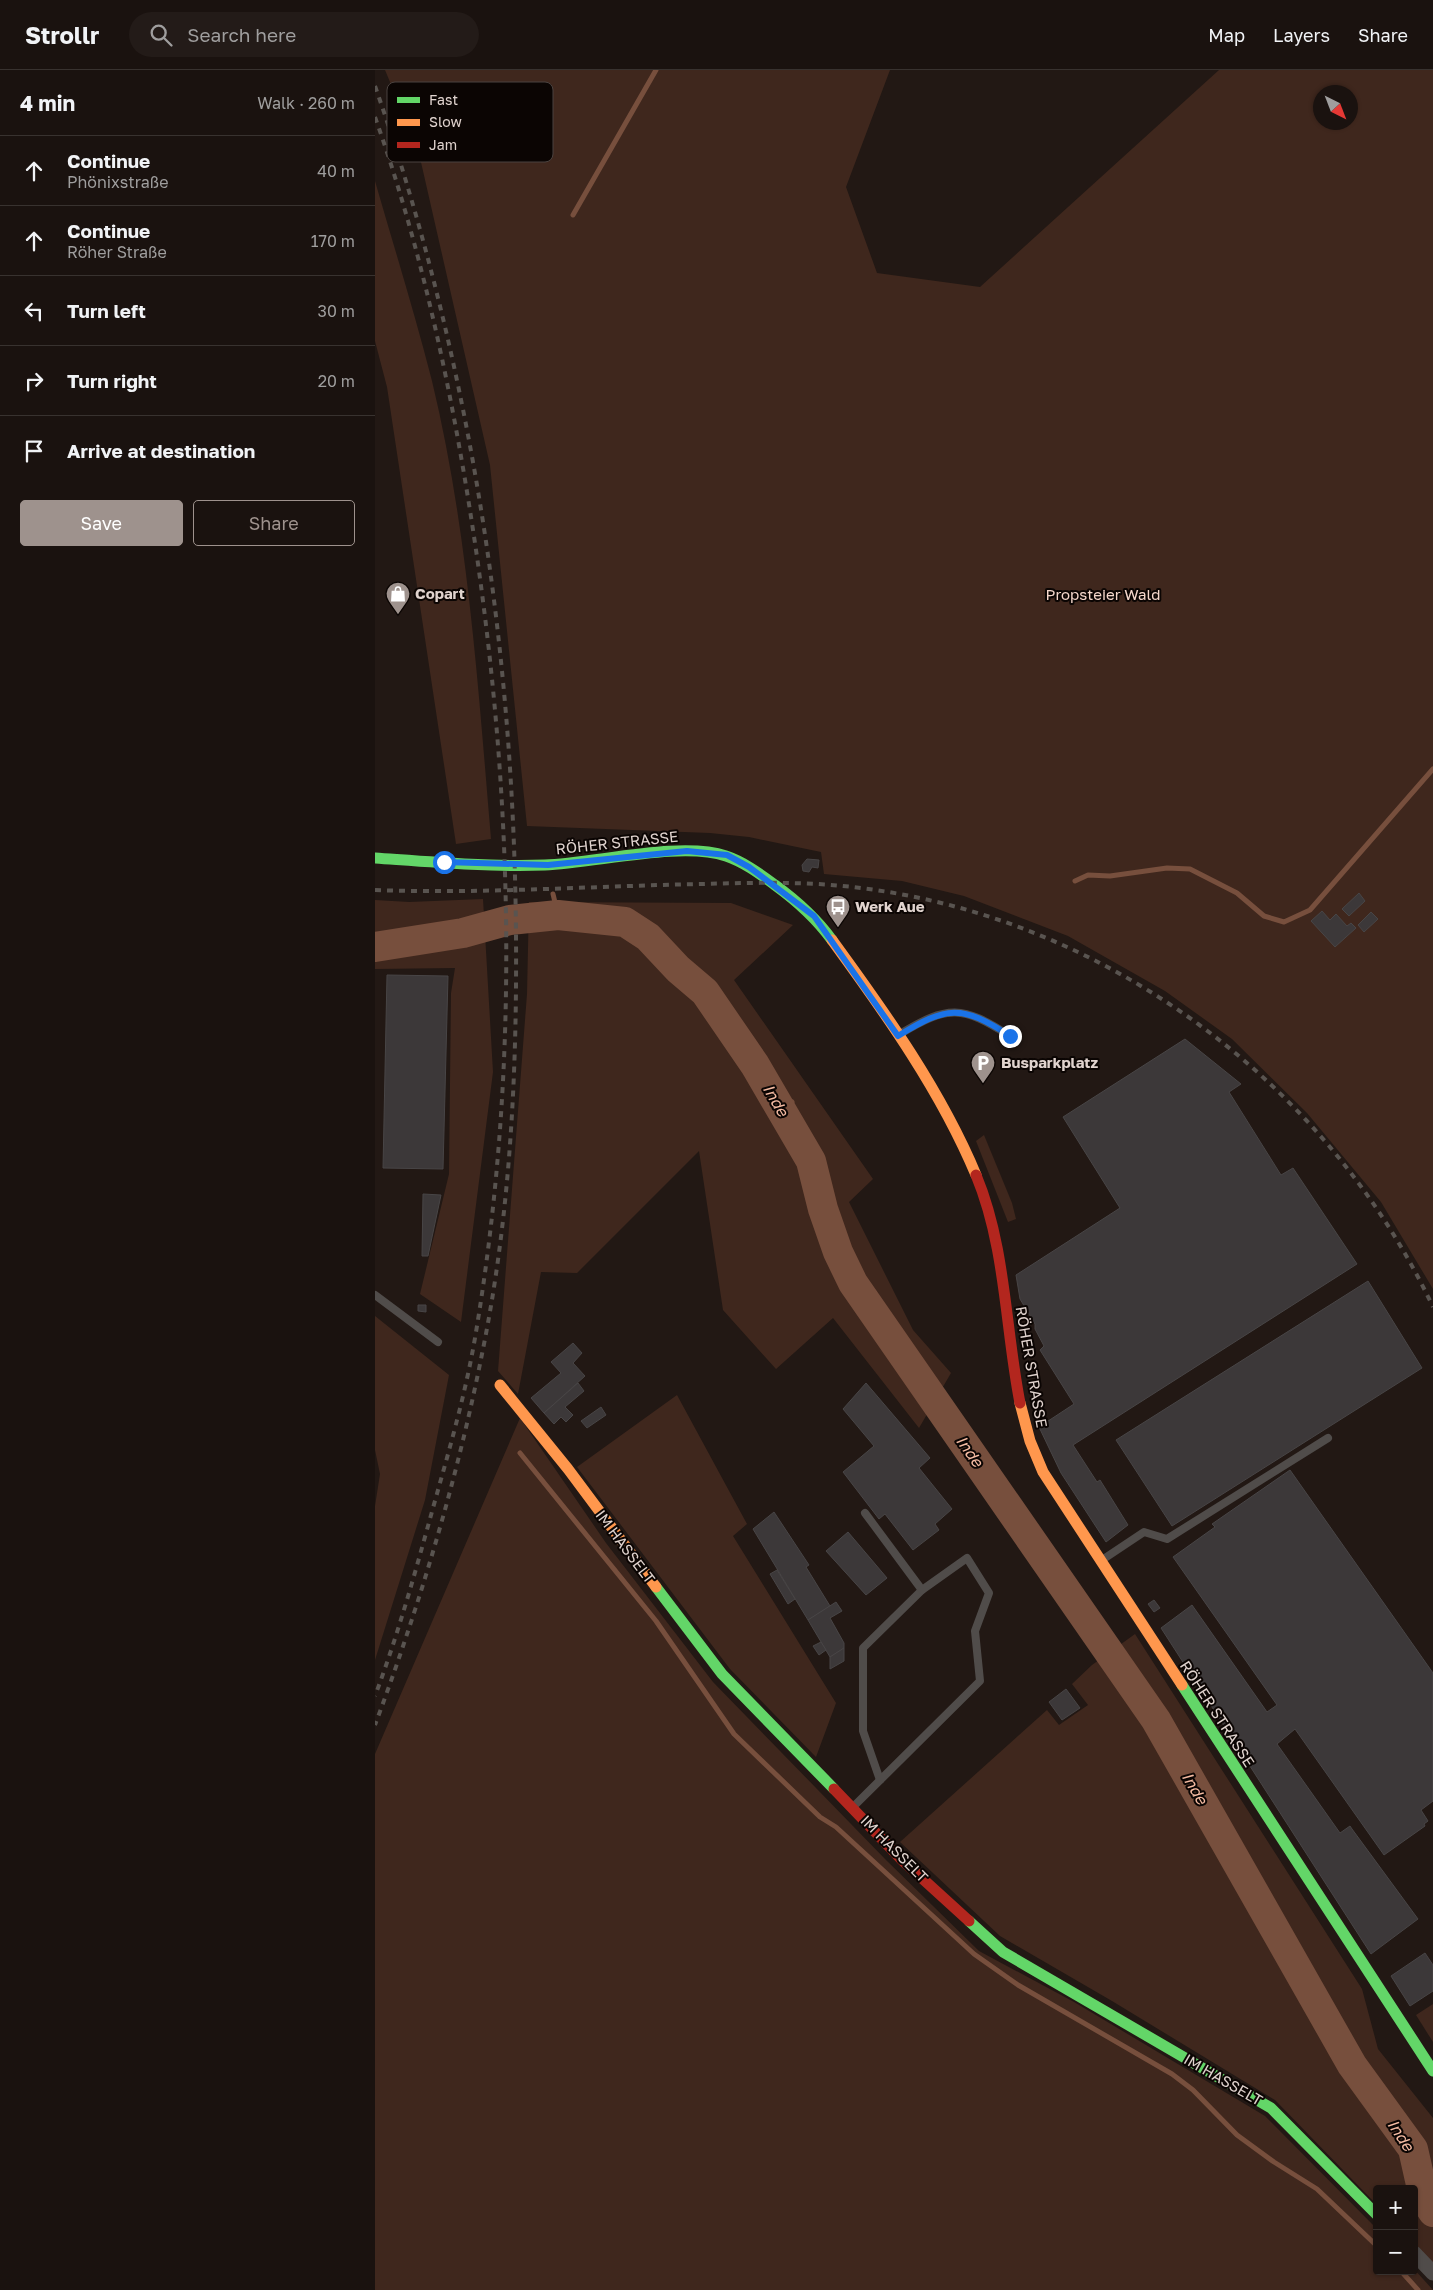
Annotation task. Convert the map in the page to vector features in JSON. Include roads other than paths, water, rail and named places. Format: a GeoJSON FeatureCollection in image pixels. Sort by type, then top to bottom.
{"type":"FeatureCollection","features":[{"type":"Feature","properties":{"kind":"main road","name":"RÖHER STRASSE"},"geometry":{"type":"LineString","coordinates":[[375,858],[548,865],[687,851],[727,855],[749,867],[814,916],[898,1036],[963,1144],[982,1190],[997,1251],[1025,1430],[1043,1472],[1433,2071]]}},
{"type":"Feature","properties":{"kind":"main road","name":"IM HASSELT"},"geometry":{"type":"LineString","coordinates":[[500,1385],[567,1469],[722,1674],[902,1860],[1003,1952],[1271,2108],[1373,2211]]}},
{"type":"Feature","properties":{"kind":"street"},"geometry":{"type":"LineString","coordinates":[[1418,2257],[1433,2273]]}},
{"type":"Feature","properties":{"kind":"lane"},"geometry":{"type":"LineString","coordinates":[[898,1036],[936,1015],[956,1011],[971,1014],[1010,1036]]}},
{"type":"Feature","properties":{"kind":"lane"},"geometry":{"type":"LineString","coordinates":[[375,1295],[439,1342]]}},
{"type":"Feature","properties":{"kind":"lane"},"geometry":{"type":"LineString","coordinates":[[1101,1561],[1144,1532],[1167,1539],[1328,1438]]}},
{"type":"Feature","properties":{"kind":"lane"},"geometry":{"type":"LineString","coordinates":[[865,1513],[922,1590]]}},
{"type":"Feature","properties":{"kind":"lane"},"geometry":{"type":"LineString","coordinates":[[853,1808],[980,1681],[975,1631],[989,1594],[967,1558],[922,1590],[863,1648],[863,1731],[880,1780]]}},
{"type":"Feature","properties":{"kind":"waterway"},"geometry":{"type":"LineString","coordinates":[[573,215],[656,70]]}},
{"type":"Feature","properties":{"kind":"waterway"},"geometry":{"type":"LineString","coordinates":[[1075,881],[1088,875],[1110,876],[1167,868],[1190,869],[1237,893],[1264,916],[1284,922],[1310,910],[1433,769]]}},
{"type":"Feature","properties":{"kind":"waterway"},"geometry":{"type":"LineString","coordinates":[[553,894],[558,915]]}},
{"type":"Feature","properties":{"kind":"waterway","name":"Inde"},"geometry":{"type":"LineString","coordinates":[[375,947],[463,933],[510,920],[558,915],[625,922],[648,937],[678,969],[705,992],[755,1065],[811,1161],[823,1209],[838,1252],[853,1283],[1156,1720],[1352,2065],[1413,2149],[1424,2198],[1433,2212]]}},
{"type":"Feature","properties":{"kind":"waterway"},"geometry":{"type":"LineString","coordinates":[[781,1110],[792,1102]]}},
{"type":"Feature","properties":{"kind":"waterway"},"geometry":{"type":"LineString","coordinates":[[520,1453],[656,1621],[734,1734],[820,1817],[836,1827],[974,1954],[1018,1985],[1172,2074],[1193,2090],[1237,2135],[1274,2162],[1317,2189],[1373,2242]]}},
{"type":"Feature","properties":{"kind":"waterway"},"geometry":{"type":"LineString","coordinates":[[1405,2275],[1418,2290]]}},
{"type":"Feature","properties":{"kind":"railway"},"geometry":{"type":"LineString","coordinates":[[375,86],[387,123]]}},
{"type":"Feature","properties":{"kind":"railway"},"geometry":{"type":"LineString","coordinates":[[375,117],[387,152]]}},
{"type":"Feature","properties":{"kind":"railway"},"geometry":{"type":"LineString","coordinates":[[375,1696],[410,1591],[471,1362],[489,1240],[499,1141],[505,1043],[504,845],[489,648],[468,496],[448,386],[423,277],[391,162]]}},
{"type":"Feature","properties":{"kind":"railway"},"geometry":{"type":"LineString","coordinates":[[375,1725],[422,1588],[449,1495],[472,1401],[492,1302],[510,1146],[516,989],[513,828],[506,720],[496,613],[480,505],[461,399],[437,293],[399,162]]}},
{"type":"Feature","properties":{"kind":"railway"},"geometry":{"type":"LineString","coordinates":[[375,890],[457,891],[730,883],[818,884],[915,897],[1009,924],[1099,962],[1182,1013],[1259,1073],[1327,1143],[1385,1221],[1433,1307]]}},
{"type":"Feature","properties":{"kind":"place","name":"Copart"},"geometry":{"type":"Point","coordinates":[398,615]}},
{"type":"Feature","properties":{"kind":"place","name":"Werk Aue"},"geometry":{"type":"Point","coordinates":[838,928]}},
{"type":"Feature","properties":{"kind":"place","name":"Busparkplatz"},"geometry":{"type":"Point","coordinates":[983,1084]}},
{"type":"Feature","properties":{"kind":"park label","name":"Propsteier Wald"},"geometry":{"type":"Point","coordinates":[1103,595]}}]}
